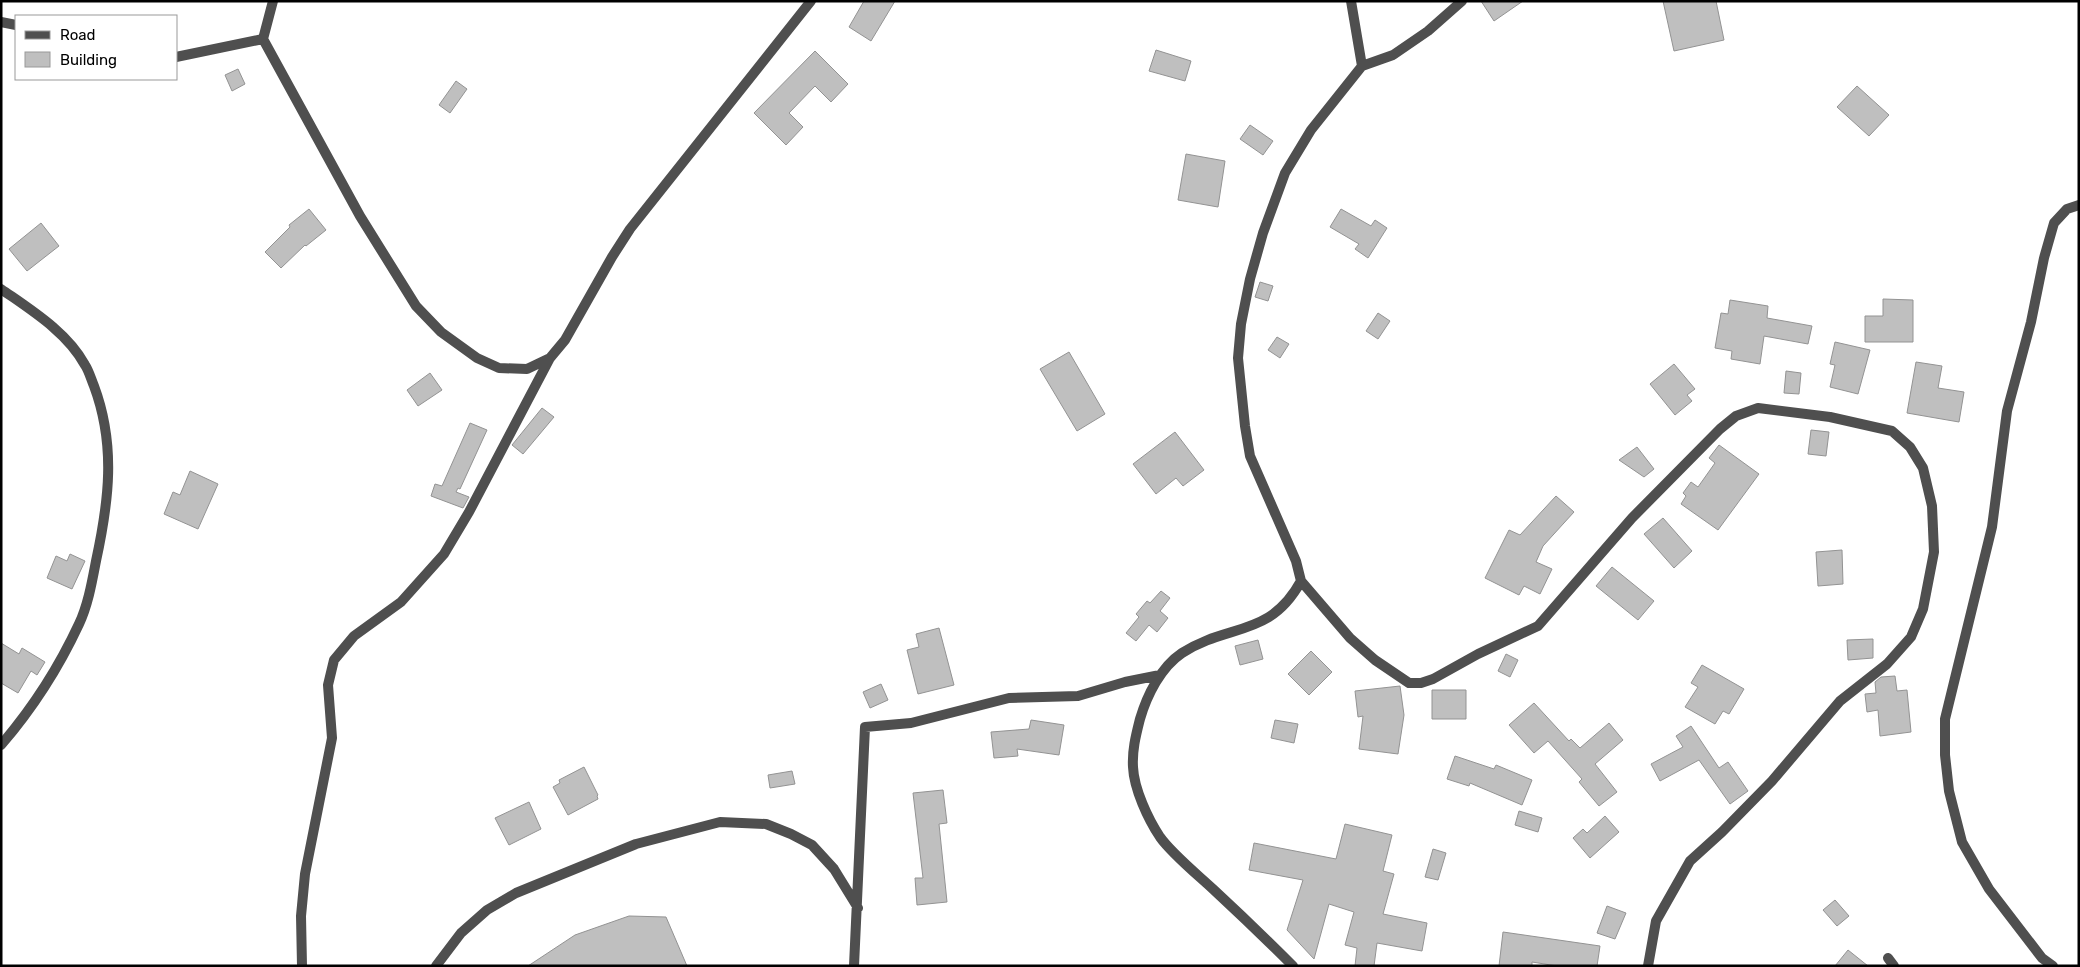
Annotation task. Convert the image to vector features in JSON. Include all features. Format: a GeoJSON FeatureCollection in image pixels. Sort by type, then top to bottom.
{"type":"FeatureCollection","features":[{"type":"Feature","properties":{"kind":"street"},"geometry":{"type":"LineString","coordinates":[[273,1],[263,39],[360,216],[416,306],[441,332],[477,358],[499,368],[527,369],[550,358]]}},
{"type":"Feature","properties":{"kind":"street"},"geometry":{"type":"LineString","coordinates":[[302,966],[301,916],[305,874],[332,738],[328,685],[334,660],[354,636],[401,602],[444,554],[469,512],[550,358],[565,340],[630,228],[811,1]]}},
{"type":"Feature","properties":{"kind":"street"},"geometry":{"type":"LineString","coordinates":[[1351,1],[1362,66]]}},
{"type":"Feature","properties":{"kind":"street"},"geometry":{"type":"LineString","coordinates":[[1462,1],[1428,31],[1393,55],[1362,66],[1311,130],[1285,173],[1263,233],[1250,279],[1241,324],[1238,358],[1250,456],[1296,561],[1301,581],[1350,638],[1375,660],[1409,683],[1421,683],[1433,679],[1478,654],[1538,626],[1632,518],[1720,429],[1736,416],[1758,408],[1830,417],[1892,430],[1910,447],[1923,468],[1932,506],[1934,552],[1923,609],[1911,637],[1887,664],[1840,701],[1772,781],[1722,832],[1690,860],[1656,921],[1648,966]]}},
{"type":"Feature","properties":{"kind":"street"},"geometry":{"type":"LineString","coordinates":[[1,22],[15,25]]}},
{"type":"Feature","properties":{"kind":"street"},"geometry":{"type":"LineString","coordinates":[[178,57],[263,39]]}},
{"type":"Feature","properties":{"kind":"street"},"geometry":{"type":"LineString","coordinates":[[2053,966],[2042,958],[1989,889],[1962,842],[1949,791],[1945,755],[1945,719],[1992,527],[2007,412],[2031,322],[2044,258],[2054,222],[2067,209],[2079,205]]}},
{"type":"Feature","properties":{"kind":"street"},"geometry":{"type":"LineString","coordinates":[[1,289],[34,312],[71,345],[86,365],[99,399],[108,435],[110,484],[97,557],[80,622],[49,680],[18,726],[1,745]]}},
{"type":"Feature","properties":{"kind":"street"},"geometry":{"type":"LineString","coordinates":[[1293,966],[1161,838],[1143,805],[1132,769],[1133,745],[1144,708],[1160,675],[1181,654],[1203,642],[1243,629],[1268,618],[1285,605],[1301,581]]}},
{"type":"Feature","properties":{"kind":"street"},"geometry":{"type":"LineString","coordinates":[[854,966],[865,727],[911,723],[1009,698],[1078,696],[1125,682],[1160,675]]}},
{"type":"Feature","properties":{"kind":"street"},"geometry":{"type":"LineString","coordinates":[[436,966],[461,933],[487,910],[516,893],[636,844],[720,822],[766,824],[812,845],[834,869],[858,909]]}},
{"type":"Feature","properties":{"kind":"building"},"geometry":{"type":"Polygon","coordinates":[[[864,1],[895,1],[871,41],[849,27],[864,1]]]}},
{"type":"Feature","properties":{"kind":"building"},"geometry":{"type":"Polygon","coordinates":[[[1481,1],[1523,1],[1494,21],[1481,1]]]}},
{"type":"Feature","properties":{"kind":"building"},"geometry":{"type":"Polygon","coordinates":[[[1663,1],[1716,1],[1724,40],[1674,51],[1663,1]]]}},
{"type":"Feature","properties":{"kind":"building"},"geometry":{"type":"Polygon","coordinates":[[[1156,50],[1191,61],[1185,81],[1149,71],[1156,50]]]}},
{"type":"Feature","properties":{"kind":"building"},"geometry":{"type":"Polygon","coordinates":[[[815,51],[848,84],[831,102],[815,86],[789,113],[803,127],[786,145],[754,113],[815,51]]]}},
{"type":"Feature","properties":{"kind":"building"},"geometry":{"type":"Polygon","coordinates":[[[238,69],[245,84],[232,91],[225,75],[238,69]]]}},
{"type":"Feature","properties":{"kind":"building"},"geometry":{"type":"Polygon","coordinates":[[[456,81],[467,89],[450,113],[439,105],[456,81]]]}},
{"type":"Feature","properties":{"kind":"building"},"geometry":{"type":"Polygon","coordinates":[[[1857,86],[1889,115],[1869,136],[1837,107],[1857,86]]]}},
{"type":"Feature","properties":{"kind":"building"},"geometry":{"type":"Polygon","coordinates":[[[1250,125],[1273,141],[1263,155],[1240,139],[1250,125]]]}},
{"type":"Feature","properties":{"kind":"building"},"geometry":{"type":"Polygon","coordinates":[[[1186,154],[1225,161],[1218,207],[1178,200],[1186,154]]]}},
{"type":"Feature","properties":{"kind":"building"},"geometry":{"type":"Polygon","coordinates":[[[309,209],[326,230],[305,245],[281,268],[265,252],[290,227],[289,225],[309,209]]]}},
{"type":"Feature","properties":{"kind":"building"},"geometry":{"type":"Polygon","coordinates":[[[1341,209],[1371,226],[1375,220],[1387,228],[1368,258],[1355,249],[1359,244],[1330,227],[1341,209]]]}},
{"type":"Feature","properties":{"kind":"building"},"geometry":{"type":"Polygon","coordinates":[[[41,223],[59,246],[27,271],[9,249],[41,223]]]}},
{"type":"Feature","properties":{"kind":"building"},"geometry":{"type":"Polygon","coordinates":[[[1260,282],[1273,286],[1268,301],[1255,297],[1260,282]]]}},
{"type":"Feature","properties":{"kind":"building"},"geometry":{"type":"Polygon","coordinates":[[[1883,299],[1913,300],[1913,342],[1865,342],[1865,316],[1883,316],[1883,299]]]}},
{"type":"Feature","properties":{"kind":"building"},"geometry":{"type":"Polygon","coordinates":[[[1730,300],[1768,306],[1767,318],[1812,326],[1808,344],[1764,336],[1760,364],[1731,359],[1732,351],[1715,348],[1721,313],[1728,314],[1730,300]]]}},
{"type":"Feature","properties":{"kind":"building"},"geometry":{"type":"Polygon","coordinates":[[[1378,313],[1390,321],[1378,339],[1366,331],[1378,313]]]}},
{"type":"Feature","properties":{"kind":"building"},"geometry":{"type":"Polygon","coordinates":[[[1277,337],[1289,344],[1280,358],[1268,350],[1277,337]]]}},
{"type":"Feature","properties":{"kind":"building"},"geometry":{"type":"Polygon","coordinates":[[[1835,342],[1870,350],[1858,394],[1830,387],[1835,365],[1830,364],[1835,342]]]}},
{"type":"Feature","properties":{"kind":"building"},"geometry":{"type":"Polygon","coordinates":[[[1069,352],[1105,414],[1077,431],[1040,369],[1069,352]]]}},
{"type":"Feature","properties":{"kind":"building"},"geometry":{"type":"Polygon","coordinates":[[[1916,362],[1942,366],[1938,388],[1964,392],[1959,422],[1907,413],[1916,362]]]}},
{"type":"Feature","properties":{"kind":"building"},"geometry":{"type":"Polygon","coordinates":[[[1674,364],[1695,389],[1687,395],[1692,401],[1675,415],[1650,384],[1674,364]]]}},
{"type":"Feature","properties":{"kind":"building"},"geometry":{"type":"Polygon","coordinates":[[[1786,371],[1801,373],[1799,394],[1784,393],[1786,371]]]}},
{"type":"Feature","properties":{"kind":"building"},"geometry":{"type":"Polygon","coordinates":[[[430,373],[442,390],[418,406],[407,390],[430,373]]]}},
{"type":"Feature","properties":{"kind":"building"},"geometry":{"type":"Polygon","coordinates":[[[542,408],[554,417],[523,454],[512,445],[542,408]]]}},
{"type":"Feature","properties":{"kind":"building"},"geometry":{"type":"Polygon","coordinates":[[[470,423],[487,430],[460,489],[458,488],[456,492],[469,497],[463,508],[431,496],[435,484],[442,486],[470,423]]]}},
{"type":"Feature","properties":{"kind":"building"},"geometry":{"type":"Polygon","coordinates":[[[1811,430],[1829,432],[1826,456],[1808,454],[1811,430]]]}},
{"type":"Feature","properties":{"kind":"building"},"geometry":{"type":"Polygon","coordinates":[[[1175,432],[1204,470],[1183,486],[1176,478],[1156,494],[1133,464],[1175,432]]]}},
{"type":"Feature","properties":{"kind":"building"},"geometry":{"type":"Polygon","coordinates":[[[1719,445],[1759,474],[1718,530],[1681,504],[1686,496],[1683,493],[1691,482],[1698,487],[1715,463],[1709,458],[1719,445]]]}},
{"type":"Feature","properties":{"kind":"building"},"geometry":{"type":"Polygon","coordinates":[[[1637,447],[1654,469],[1644,477],[1619,460],[1637,447]]]}},
{"type":"Feature","properties":{"kind":"building"},"geometry":{"type":"Polygon","coordinates":[[[190,471],[218,484],[198,529],[164,514],[173,492],[180,495],[190,471]]]}},
{"type":"Feature","properties":{"kind":"building"},"geometry":{"type":"Polygon","coordinates":[[[1556,496],[1574,512],[1543,546],[1536,562],[1552,569],[1540,594],[1524,586],[1519,595],[1485,578],[1509,530],[1520,535],[1556,496]]]}},
{"type":"Feature","properties":{"kind":"building"},"geometry":{"type":"Polygon","coordinates":[[[1663,518],[1692,551],[1674,568],[1644,534],[1663,518]]]}},
{"type":"Feature","properties":{"kind":"building"},"geometry":{"type":"Polygon","coordinates":[[[1842,550],[1843,584],[1818,586],[1816,552],[1842,550]]]}},
{"type":"Feature","properties":{"kind":"building"},"geometry":{"type":"Polygon","coordinates":[[[70,554],[85,561],[72,589],[47,578],[56,556],[67,561],[70,554]]]}},
{"type":"Feature","properties":{"kind":"building"},"geometry":{"type":"Polygon","coordinates":[[[1612,567],[1654,601],[1638,620],[1596,586],[1612,567]]]}},
{"type":"Feature","properties":{"kind":"building"},"geometry":{"type":"Polygon","coordinates":[[[1161,591],[1170,598],[1160,611],[1168,618],[1157,632],[1149,625],[1136,641],[1126,633],[1139,617],[1136,614],[1147,601],[1150,603],[1161,591]]]}},
{"type":"Feature","properties":{"kind":"building"},"geometry":{"type":"Polygon","coordinates":[[[939,628],[954,685],[918,694],[907,650],[919,647],[916,634],[939,628]]]}},
{"type":"Feature","properties":{"kind":"building"},"geometry":{"type":"Polygon","coordinates":[[[1873,639],[1873,658],[1848,660],[1847,640],[1873,639]]]}},
{"type":"Feature","properties":{"kind":"building"},"geometry":{"type":"Polygon","coordinates":[[[1258,640],[1263,659],[1240,665],[1235,646],[1258,640]]]}},
{"type":"Feature","properties":{"kind":"building"},"geometry":{"type":"Polygon","coordinates":[[[1,643],[19,654],[22,648],[45,662],[37,675],[31,671],[18,693],[1,683],[1,643]]]}},
{"type":"Feature","properties":{"kind":"building"},"geometry":{"type":"Polygon","coordinates":[[[1311,651],[1332,672],[1309,695],[1288,674],[1311,651]]]}},
{"type":"Feature","properties":{"kind":"building"},"geometry":{"type":"Polygon","coordinates":[[[1506,654],[1518,660],[1510,677],[1498,671],[1506,654]]]}},
{"type":"Feature","properties":{"kind":"building"},"geometry":{"type":"Polygon","coordinates":[[[1702,665],[1744,689],[1729,714],[1723,711],[1715,724],[1685,707],[1698,687],[1691,683],[1702,665]]]}},
{"type":"Feature","properties":{"kind":"building"},"geometry":{"type":"Polygon","coordinates":[[[1895,676],[1897,691],[1907,690],[1911,732],[1880,736],[1878,710],[1867,712],[1865,694],[1876,693],[1875,682],[1881,677],[1895,676]]]}},
{"type":"Feature","properties":{"kind":"building"},"geometry":{"type":"Polygon","coordinates":[[[881,684],[888,700],[870,708],[863,692],[881,684]]]}},
{"type":"Feature","properties":{"kind":"building"},"geometry":{"type":"Polygon","coordinates":[[[1400,686],[1404,715],[1398,754],[1359,749],[1363,716],[1358,717],[1355,691],[1400,686]]]}},
{"type":"Feature","properties":{"kind":"building"},"geometry":{"type":"Polygon","coordinates":[[[1432,690],[1466,690],[1466,719],[1432,719],[1432,690]]]}},
{"type":"Feature","properties":{"kind":"building"},"geometry":{"type":"Polygon","coordinates":[[[1534,703],[1569,741],[1571,739],[1580,748],[1609,723],[1623,740],[1595,764],[1617,792],[1599,806],[1579,782],[1582,779],[1548,741],[1534,753],[1509,725],[1534,703]]]}},
{"type":"Feature","properties":{"kind":"building"},"geometry":{"type":"Polygon","coordinates":[[[1031,720],[1064,725],[1059,755],[1017,749],[1018,756],[994,758],[991,732],[1029,729],[1031,720]]]}},
{"type":"Feature","properties":{"kind":"building"},"geometry":{"type":"Polygon","coordinates":[[[1275,720],[1298,724],[1294,743],[1271,738],[1275,720]]]}},
{"type":"Feature","properties":{"kind":"building"},"geometry":{"type":"Polygon","coordinates":[[[1691,726],[1719,768],[1728,762],[1748,791],[1730,804],[1699,760],[1660,781],[1651,764],[1683,747],[1676,736],[1691,726]]]}},
{"type":"Feature","properties":{"kind":"building"},"geometry":{"type":"Polygon","coordinates":[[[1455,756],[1494,769],[1496,765],[1532,780],[1522,805],[1470,783],[1469,786],[1447,779],[1455,756]]]}},
{"type":"Feature","properties":{"kind":"building"},"geometry":{"type":"Polygon","coordinates":[[[584,767],[598,795],[598,799],[568,815],[553,787],[560,783],[559,780],[584,767]]]}},
{"type":"Feature","properties":{"kind":"building"},"geometry":{"type":"Polygon","coordinates":[[[792,771],[795,784],[770,788],[768,775],[792,771]]]}},
{"type":"Feature","properties":{"kind":"building"},"geometry":{"type":"Polygon","coordinates":[[[943,790],[947,823],[939,824],[947,902],[917,905],[915,878],[923,878],[913,793],[943,790]]]}},
{"type":"Feature","properties":{"kind":"building"},"geometry":{"type":"Polygon","coordinates":[[[529,802],[541,829],[509,845],[495,818],[529,802]]]}},
{"type":"Feature","properties":{"kind":"building"},"geometry":{"type":"Polygon","coordinates":[[[1519,811],[1542,818],[1538,832],[1515,825],[1519,811]]]}},
{"type":"Feature","properties":{"kind":"building"},"geometry":{"type":"Polygon","coordinates":[[[1605,816],[1619,832],[1590,858],[1573,838],[1583,829],[1587,833],[1605,816]]]}},
{"type":"Feature","properties":{"kind":"building"},"geometry":{"type":"Polygon","coordinates":[[[1345,824],[1392,835],[1383,871],[1394,874],[1383,914],[1427,923],[1422,951],[1377,943],[1374,966],[1355,966],[1357,948],[1345,945],[1354,912],[1329,904],[1314,959],[1287,930],[1303,880],[1249,870],[1254,843],[1336,859],[1345,824]]]}},
{"type":"Feature","properties":{"kind":"building"},"geometry":{"type":"Polygon","coordinates":[[[1433,849],[1446,853],[1438,880],[1425,877],[1433,849]]]}},
{"type":"Feature","properties":{"kind":"building"},"geometry":{"type":"Polygon","coordinates":[[[1835,900],[1849,916],[1837,926],[1823,910],[1835,900]]]}},
{"type":"Feature","properties":{"kind":"building"},"geometry":{"type":"Polygon","coordinates":[[[1607,906],[1626,913],[1615,939],[1597,933],[1607,906]]]}},
{"type":"Feature","properties":{"kind":"building"},"geometry":{"type":"Polygon","coordinates":[[[629,916],[666,917],[687,966],[528,966],[575,935],[629,916]]]}},
{"type":"Feature","properties":{"kind":"building"},"geometry":{"type":"Polygon","coordinates":[[[1503,932],[1600,946],[1597,966],[1557,966],[1532,962],[1532,966],[1499,966],[1503,932]]]}},
{"type":"Feature","properties":{"kind":"building"},"geometry":{"type":"Polygon","coordinates":[[[1848,950],[1868,966],[1835,966],[1848,950]]]}}]}
